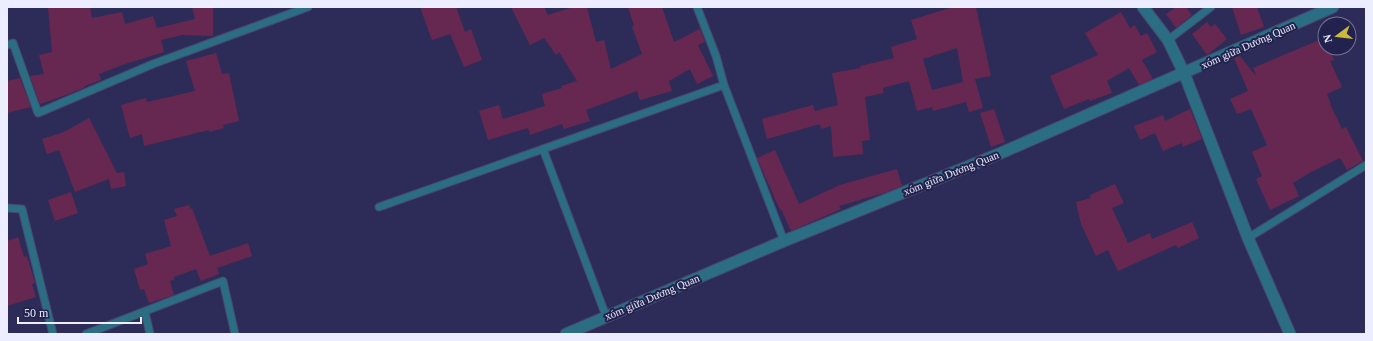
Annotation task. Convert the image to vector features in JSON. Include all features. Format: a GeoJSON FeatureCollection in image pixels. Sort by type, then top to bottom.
{"type":"FeatureCollection","features":[{"type":"Feature","properties":{"kind":"street"},"geometry":{"type":"LineString","coordinates":[[1143,7],[1168,40],[1184,73],[1248,238],[1290,334]]}},
{"type":"Feature","properties":{"kind":"street","name":"xóm giữa Dương Quan"},"geometry":{"type":"LineString","coordinates":[[566,334],[784,241],[1001,153],[1333,7]]}},
{"type":"Feature","properties":{"kind":"lane"},"geometry":{"type":"LineString","coordinates":[[7,46],[13,43],[38,113],[153,64],[308,7]]}},
{"type":"Feature","properties":{"kind":"lane"},"geometry":{"type":"LineString","coordinates":[[697,7],[716,56],[724,85],[784,241]]}},
{"type":"Feature","properties":{"kind":"lane"},"geometry":{"type":"LineString","coordinates":[[1168,40],[1211,7]]}},
{"type":"Feature","properties":{"kind":"lane"},"geometry":{"type":"LineString","coordinates":[[379,207],[724,85]]}},
{"type":"Feature","properties":{"kind":"lane"},"geometry":{"type":"LineString","coordinates":[[543,149],[606,316]]}},
{"type":"Feature","properties":{"kind":"lane"},"geometry":{"type":"LineString","coordinates":[[1248,238],[1366,165]]}},
{"type":"Feature","properties":{"kind":"lane"},"geometry":{"type":"LineString","coordinates":[[7,208],[22,209],[54,334]]}},
{"type":"Feature","properties":{"kind":"lane"},"geometry":{"type":"LineString","coordinates":[[86,334],[223,281],[235,334]]}},
{"type":"Feature","properties":{"kind":"lane"},"geometry":{"type":"LineString","coordinates":[[145,312],[150,334]]}},
{"type":"Feature","properties":{"kind":"building"},"geometry":{"type":"Polygon","coordinates":[[[48,7],[90,7],[92,18],[122,12],[125,24],[153,16],[157,28],[195,19],[192,7],[213,7],[213,36],[182,35],[161,40],[164,52],[99,74],[101,80],[69,94],[40,104],[30,76],[44,74],[39,55],[52,52],[48,7]]]}},
{"type":"Feature","properties":{"kind":"building"},"geometry":{"type":"Polygon","coordinates":[[[420,7],[456,7],[465,32],[471,29],[482,60],[464,67],[450,34],[432,40],[420,7]]]}},
{"type":"Feature","properties":{"kind":"building"},"geometry":{"type":"Polygon","coordinates":[[[511,7],[544,7],[548,15],[573,7],[587,7],[596,42],[604,40],[611,69],[642,54],[632,27],[634,26],[628,7],[662,7],[674,42],[700,29],[705,42],[698,45],[713,76],[697,84],[690,69],[669,81],[672,91],[640,100],[637,91],[586,110],[590,121],[564,129],[562,124],[530,135],[528,128],[488,140],[479,111],[499,105],[503,119],[545,106],[542,94],[562,88],[561,86],[577,81],[559,52],[556,55],[544,38],[530,45],[511,7]]]}},
{"type":"Feature","properties":{"kind":"building"},"geometry":{"type":"Polygon","coordinates":[[[953,7],[976,7],[991,76],[975,79],[983,108],[969,112],[966,102],[933,111],[932,107],[917,111],[909,81],[883,88],[884,93],[865,97],[870,140],[862,141],[863,154],[833,157],[831,126],[821,129],[820,124],[767,139],[762,119],[813,105],[815,111],[838,105],[832,73],[861,68],[860,66],[894,58],[891,47],[917,39],[911,20],[953,7]],[[957,48],[923,59],[932,90],[963,82],[957,48]]]}},
{"type":"Feature","properties":{"kind":"building"},"geometry":{"type":"Polygon","coordinates":[[[1176,7],[1186,7],[1192,15],[1176,28],[1166,14],[1176,7]]]}},
{"type":"Feature","properties":{"kind":"building"},"geometry":{"type":"Polygon","coordinates":[[[1232,7],[1257,7],[1264,27],[1241,35],[1232,7]]]}},
{"type":"Feature","properties":{"kind":"building"},"geometry":{"type":"Polygon","coordinates":[[[1121,12],[1130,28],[1135,25],[1141,36],[1147,33],[1157,52],[1142,60],[1153,79],[1139,85],[1129,68],[1107,81],[1112,93],[1090,101],[1089,99],[1064,109],[1050,76],[1098,55],[1085,33],[1121,12]]]}},
{"type":"Feature","properties":{"kind":"building"},"geometry":{"type":"Polygon","coordinates":[[[1207,22],[1211,27],[1215,24],[1227,39],[1207,55],[1192,34],[1207,22]]]}},
{"type":"Feature","properties":{"kind":"building"},"geometry":{"type":"Polygon","coordinates":[[[1317,41],[1317,56],[1332,56],[1334,60],[1330,61],[1342,87],[1327,94],[1330,104],[1342,129],[1346,127],[1363,161],[1347,170],[1340,158],[1311,172],[1293,183],[1299,196],[1270,210],[1256,179],[1262,176],[1252,152],[1267,145],[1251,109],[1237,114],[1230,99],[1248,91],[1234,58],[1240,56],[1256,76],[1253,68],[1317,41]]]}},
{"type":"Feature","properties":{"kind":"building"},"geometry":{"type":"Polygon","coordinates":[[[216,53],[222,74],[229,73],[239,121],[223,125],[224,128],[209,132],[209,130],[144,146],[142,134],[130,138],[121,105],[146,98],[147,102],[195,91],[186,61],[216,53]]]}},
{"type":"Feature","properties":{"kind":"building"},"geometry":{"type":"Polygon","coordinates":[[[20,78],[31,107],[7,113],[7,81],[20,78]]]}},
{"type":"Feature","properties":{"kind":"building"},"geometry":{"type":"Polygon","coordinates":[[[994,109],[1005,142],[991,147],[980,113],[994,109]]]}},
{"type":"Feature","properties":{"kind":"building"},"geometry":{"type":"Polygon","coordinates":[[[1190,109],[1202,139],[1183,147],[1182,143],[1163,151],[1155,133],[1140,140],[1134,126],[1163,115],[1165,121],[1190,109]]]}},
{"type":"Feature","properties":{"kind":"building"},"geometry":{"type":"Polygon","coordinates":[[[89,118],[117,173],[124,172],[126,186],[111,189],[109,179],[75,192],[59,150],[47,154],[42,139],[64,132],[89,118]]]}},
{"type":"Feature","properties":{"kind":"building"},"geometry":{"type":"Polygon","coordinates":[[[775,150],[799,204],[840,185],[897,169],[902,186],[884,193],[839,206],[841,209],[791,231],[757,158],[775,150]]]}},
{"type":"Feature","properties":{"kind":"building"},"geometry":{"type":"Polygon","coordinates":[[[1115,184],[1124,203],[1112,208],[1128,243],[1150,233],[1152,239],[1192,222],[1199,238],[1178,248],[1176,245],[1118,271],[1108,250],[1096,256],[1081,224],[1076,202],[1091,198],[1090,195],[1115,184]]]}},
{"type":"Feature","properties":{"kind":"building"},"geometry":{"type":"Polygon","coordinates":[[[71,192],[78,213],[55,221],[48,200],[71,192]]]}},
{"type":"Feature","properties":{"kind":"building"},"geometry":{"type":"Polygon","coordinates":[[[189,205],[190,209],[192,208],[210,256],[248,243],[252,256],[217,268],[219,274],[201,281],[196,269],[174,277],[174,280],[170,281],[174,295],[149,303],[144,289],[140,290],[134,269],[148,264],[145,254],[171,246],[164,220],[177,216],[174,209],[189,205]]]}},
{"type":"Feature","properties":{"kind":"building"},"geometry":{"type":"Polygon","coordinates":[[[18,237],[24,257],[27,256],[35,283],[32,284],[36,297],[7,306],[7,241],[18,237]]]}}]}
